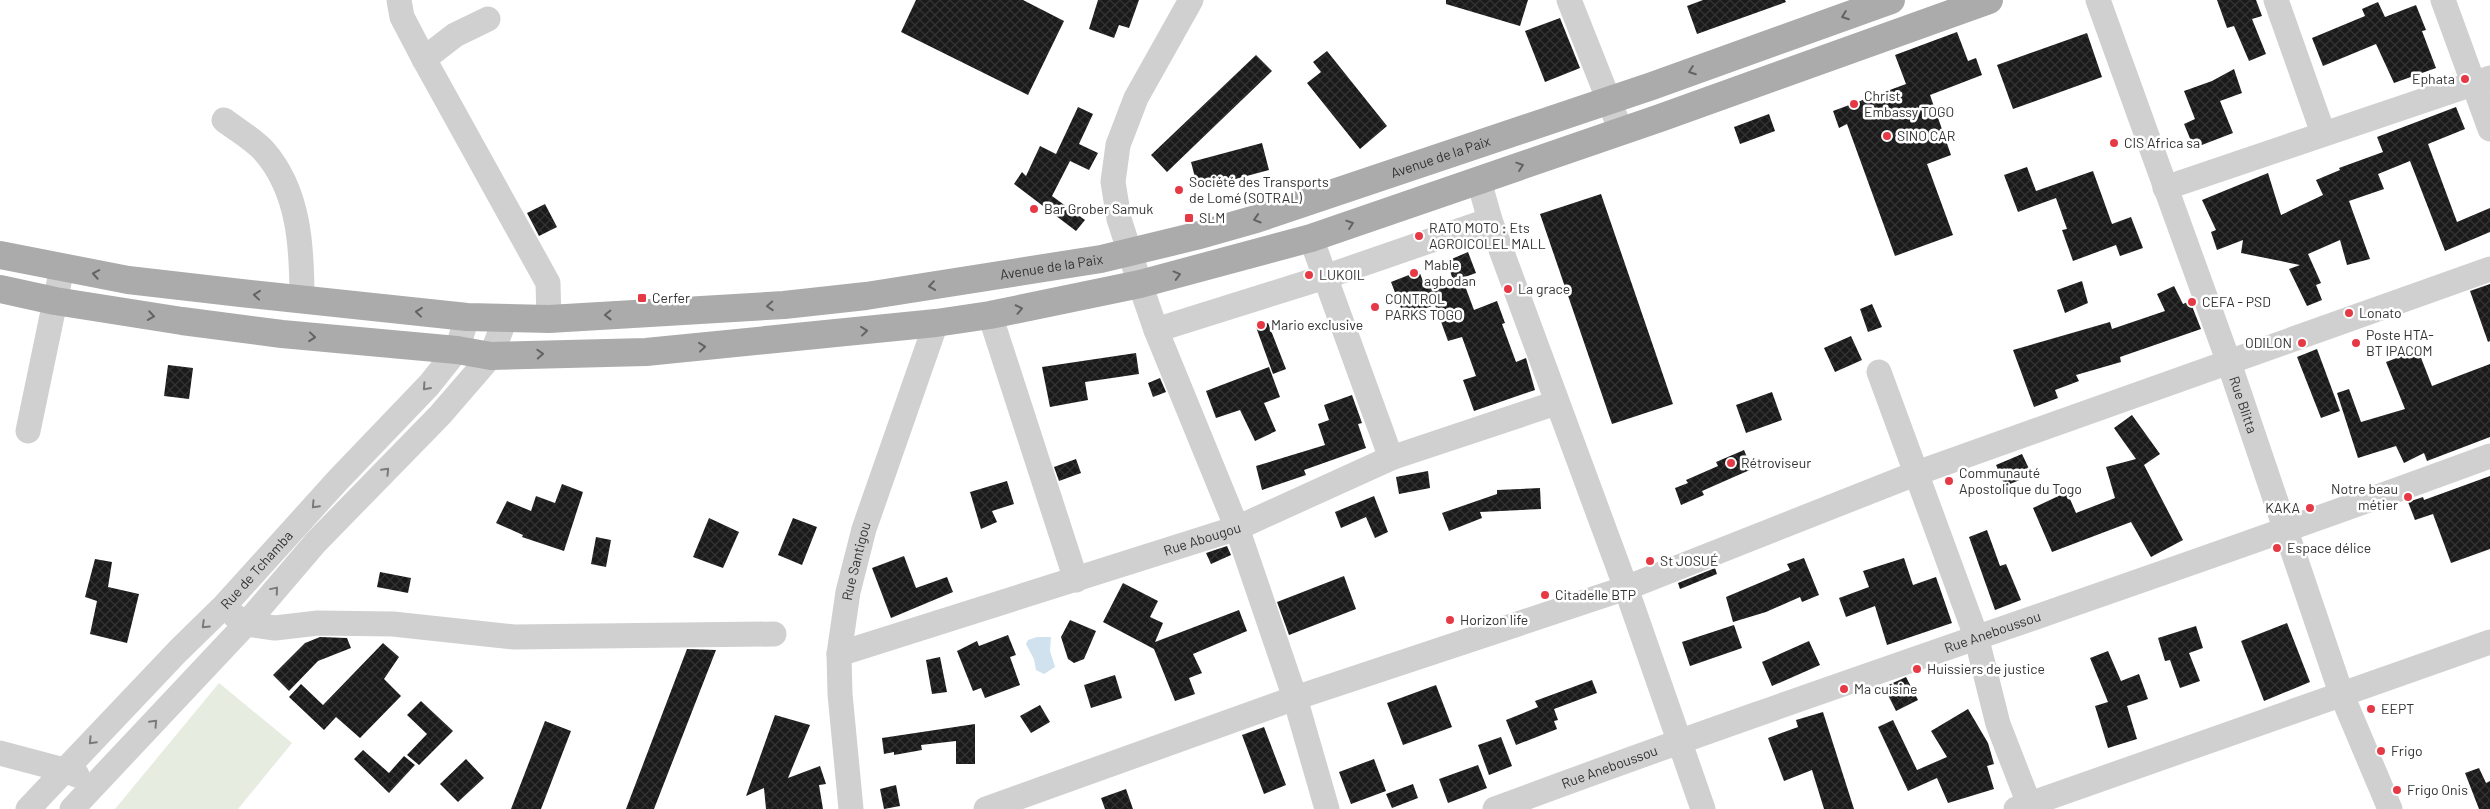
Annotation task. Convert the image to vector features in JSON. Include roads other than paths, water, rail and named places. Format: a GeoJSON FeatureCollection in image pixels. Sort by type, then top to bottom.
{"type":"FeatureCollection","features":[{"type":"Feature","properties":{"kind":"main road","name":"Avenue de la Paix"},"geometry":{"type":"LineString","coordinates":[[0,255],[128,280],[467,318],[549,319],[784,305],[980,280],[1131,252],[1256,219],[1609,100],[1891,0]]}},
{"type":"Feature","properties":{"kind":"main road"},"geometry":{"type":"LineString","coordinates":[[0,289],[55,301],[182,321],[282,334],[457,350],[491,356],[655,351],[936,323],[990,315],[1140,284],[1311,238],[1480,181],[1989,0]]}},
{"type":"Feature","properties":{"kind":"street"},"geometry":{"type":"LineString","coordinates":[[399,0],[402,17],[548,283],[549,319]]}},
{"type":"Feature","properties":{"kind":"street"},"geometry":{"type":"LineString","coordinates":[[1191,0],[1136,98],[1118,145],[1112,182],[1119,219],[1140,284],[1156,330],[1237,528],[1295,698],[1327,809]]}},
{"type":"Feature","properties":{"kind":"street"},"geometry":{"type":"LineString","coordinates":[[1569,0],[1621,131]]}},
{"type":"Feature","properties":{"kind":"street","name":"Rue Blitta"},"geometry":{"type":"LineString","coordinates":[[2098,0],[2288,531],[2341,693],[2390,809]]}},
{"type":"Feature","properties":{"kind":"street"},"geometry":{"type":"LineString","coordinates":[[2276,0],[2323,134]]}},
{"type":"Feature","properties":{"kind":"street"},"geometry":{"type":"LineString","coordinates":[[2443,0],[2482,81],[2490,129]]}},
{"type":"Feature","properties":{"kind":"street"},"geometry":{"type":"LineString","coordinates":[[424,58],[456,34],[488,20]]}},
{"type":"Feature","properties":{"kind":"street"},"geometry":{"type":"LineString","coordinates":[[2165,188],[2482,81]]}},
{"type":"Feature","properties":{"kind":"street"},"geometry":{"type":"LineString","coordinates":[[224,120],[263,150],[284,179],[294,210],[300,244],[302,300]]}},
{"type":"Feature","properties":{"kind":"street"},"geometry":{"type":"LineString","coordinates":[[1480,181],[1490,220],[1556,403],[1626,588],[1703,809]]}},
{"type":"Feature","properties":{"kind":"street"},"geometry":{"type":"LineString","coordinates":[[1156,330],[1325,277],[1490,220]]}},
{"type":"Feature","properties":{"kind":"street"},"geometry":{"type":"LineString","coordinates":[[1311,238],[1391,458]]}},
{"type":"Feature","properties":{"kind":"street"},"geometry":{"type":"LineString","coordinates":[[28,431],[62,268]]}},
{"type":"Feature","properties":{"kind":"street"},"geometry":{"type":"LineString","coordinates":[[986,809],[1295,698],[1626,588],[1917,473],[2228,360],[2490,269]]}},
{"type":"Feature","properties":{"kind":"street"},"geometry":{"type":"LineString","coordinates":[[990,315],[1076,580]]}},
{"type":"Feature","properties":{"kind":"street","name":"Rue de Tchamba"},"geometry":{"type":"LineString","coordinates":[[72,809],[246,624],[316,542],[440,415],[491,356],[506,317]]}},
{"type":"Feature","properties":{"kind":"street","name":"Rue de Tchamba"},"geometry":{"type":"LineString","coordinates":[[28,809],[178,651],[224,606],[338,480],[429,385],[457,350],[467,318]]}},
{"type":"Feature","properties":{"kind":"street","name":"Rue Santigou"},"geometry":{"type":"LineString","coordinates":[[851,809],[843,742],[839,654],[848,592],[864,528],[936,323]]}},
{"type":"Feature","properties":{"kind":"street"},"geometry":{"type":"LineString","coordinates":[[1879,372],[1976,636],[1998,724],[2026,807],[2341,693],[2490,642]]}},
{"type":"Feature","properties":{"kind":"street","name":"Rue Abougou"},"geometry":{"type":"LineString","coordinates":[[839,654],[1237,528],[1391,458],[1556,403]]}},
{"type":"Feature","properties":{"kind":"street","name":"Rue Aneboussou"},"geometry":{"type":"LineString","coordinates":[[1495,809],[1680,740],[1976,636],[2288,531],[2490,456]]}},
{"type":"Feature","properties":{"kind":"street"},"geometry":{"type":"LineString","coordinates":[[224,606],[246,624],[275,628],[318,623],[393,624],[514,636],[774,634]]}},
{"type":"Feature","properties":{"kind":"street"},"geometry":{"type":"LineString","coordinates":[[0,753],[64,770],[96,785]]}},
{"type":"Feature","properties":{"kind":"water"},"geometry":{"type":"Polygon","coordinates":[[[1037,637],[1051,637],[1050,651],[1055,667],[1044,674],[1036,670],[1034,659],[1026,644],[1028,640],[1037,637]]]}},
{"type":"Feature","properties":{"kind":"place","name":"Ephata"},"geometry":{"type":"Point","coordinates":[2465,79]}},
{"type":"Feature","properties":{"kind":"place","name":"Christ Embassy TOGO"},"geometry":{"type":"Point","coordinates":[1854,104]}},
{"type":"Feature","properties":{"kind":"place","name":"SINO CAR"},"geometry":{"type":"Point","coordinates":[1887,136]}},
{"type":"Feature","properties":{"kind":"place","name":"CIS Africa sa"},"geometry":{"type":"Point","coordinates":[2114,143]}},
{"type":"Feature","properties":{"kind":"place","name":"Société des Transports de Lomé (SOTRAL)"},"geometry":{"type":"Point","coordinates":[1179,190]}},
{"type":"Feature","properties":{"kind":"place","name":"Bar Grober Samuk"},"geometry":{"type":"Point","coordinates":[1034,209]}},
{"type":"Feature","properties":{"kind":"place","name":"SLM"},"geometry":{"type":"Point","coordinates":[1189,218]}},
{"type":"Feature","properties":{"kind":"place","name":"RATO MOTO : Ets AGROICOLEL MALL"},"geometry":{"type":"Point","coordinates":[1419,236]}},
{"type":"Feature","properties":{"kind":"place","name":"Mable agbodan"},"geometry":{"type":"Point","coordinates":[1414,273]}},
{"type":"Feature","properties":{"kind":"place","name":"LUKOIL"},"geometry":{"type":"Point","coordinates":[1309,275]}},
{"type":"Feature","properties":{"kind":"place","name":"La grace"},"geometry":{"type":"Point","coordinates":[1508,289]}},
{"type":"Feature","properties":{"kind":"place","name":"Cerfer"},"geometry":{"type":"Point","coordinates":[642,298]}},
{"type":"Feature","properties":{"kind":"place","name":"CEFA - PSD"},"geometry":{"type":"Point","coordinates":[2192,302]}},
{"type":"Feature","properties":{"kind":"place","name":"CONTROL PARKS TOGO"},"geometry":{"type":"Point","coordinates":[1375,307]}},
{"type":"Feature","properties":{"kind":"place","name":"Lonato"},"geometry":{"type":"Point","coordinates":[2349,313]}},
{"type":"Feature","properties":{"kind":"place","name":"Mario exclusive"},"geometry":{"type":"Point","coordinates":[1261,325]}},
{"type":"Feature","properties":{"kind":"place","name":"ODILON"},"geometry":{"type":"Point","coordinates":[2302,343]}},
{"type":"Feature","properties":{"kind":"place","name":"Poste HTA- BT IPACOM"},"geometry":{"type":"Point","coordinates":[2356,343]}},
{"type":"Feature","properties":{"kind":"place","name":"Rétroviseur"},"geometry":{"type":"Point","coordinates":[1731,463]}},
{"type":"Feature","properties":{"kind":"place","name":"Communauté Apostolique du Togo"},"geometry":{"type":"Point","coordinates":[1949,481]}},
{"type":"Feature","properties":{"kind":"place","name":"Notre beau métier"},"geometry":{"type":"Point","coordinates":[2408,497]}},
{"type":"Feature","properties":{"kind":"place","name":"KAKA"},"geometry":{"type":"Point","coordinates":[2310,508]}},
{"type":"Feature","properties":{"kind":"place","name":"Espace délice"},"geometry":{"type":"Point","coordinates":[2277,548]}},
{"type":"Feature","properties":{"kind":"place","name":"St JOSUÉ"},"geometry":{"type":"Point","coordinates":[1650,561]}},
{"type":"Feature","properties":{"kind":"place","name":"Citadelle BTP"},"geometry":{"type":"Point","coordinates":[1545,595]}},
{"type":"Feature","properties":{"kind":"place","name":"Horizon life"},"geometry":{"type":"Point","coordinates":[1450,620]}},
{"type":"Feature","properties":{"kind":"place","name":"Huissiers de justice"},"geometry":{"type":"Point","coordinates":[1917,669]}},
{"type":"Feature","properties":{"kind":"place","name":"Ma cuisine"},"geometry":{"type":"Point","coordinates":[1844,689]}},
{"type":"Feature","properties":{"kind":"place","name":"EEPT"},"geometry":{"type":"Point","coordinates":[2371,709]}},
{"type":"Feature","properties":{"kind":"place","name":"Frigo"},"geometry":{"type":"Point","coordinates":[2381,751]}},
{"type":"Feature","properties":{"kind":"place","name":"Frigo Onis"},"geometry":{"type":"Point","coordinates":[2397,790]}}]}
